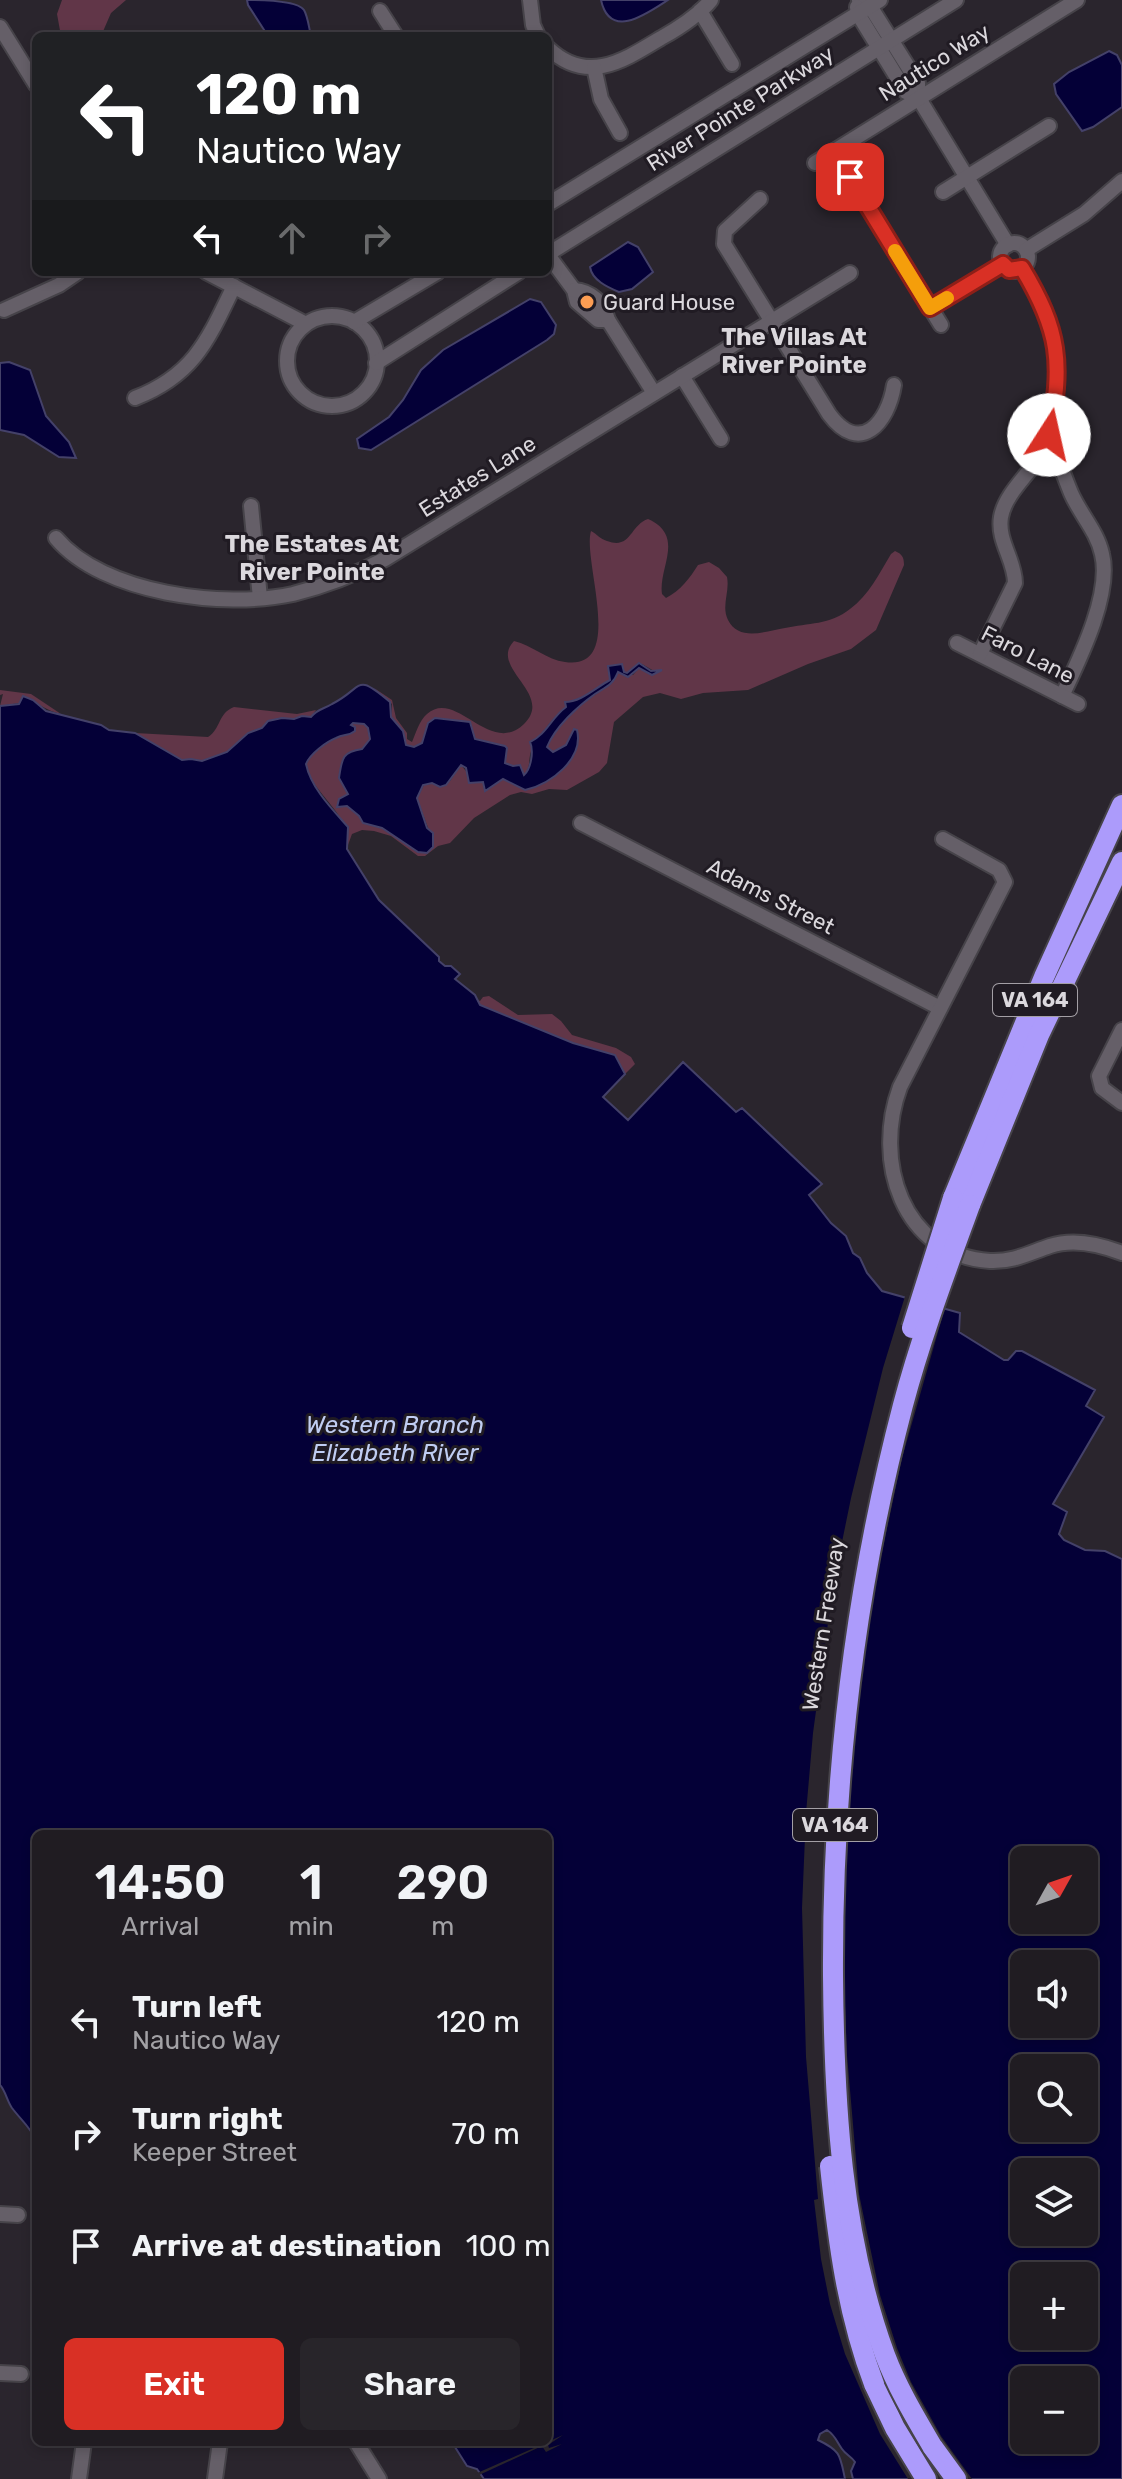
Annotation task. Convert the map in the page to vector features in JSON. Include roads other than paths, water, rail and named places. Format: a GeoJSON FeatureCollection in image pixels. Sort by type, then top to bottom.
{"type":"FeatureCollection","features":[{"type":"Feature","properties":{"kind":"highway","name":"Western Freeway"},"geometry":{"type":"LineString","coordinates":[[926,2479],[895,2428],[859,2342],[847,2296],[832,2184],[821,2023],[820,1898],[832,1718],[846,1614],[891,1399],[1044,977],[1122,805]]}},
{"type":"Feature","properties":{"kind":"highway","name":"Western Freeway"},"geometry":{"type":"LineString","coordinates":[[956,2479],[932,2446],[886,2357],[858,2259],[839,2121],[833,2021],[832,1878],[838,1777],[851,1664],[868,1558],[903,1403],[962,1201],[1122,862]]}},
{"type":"Feature","properties":{"kind":"highway"},"geometry":{"type":"LineString","coordinates":[[1070,968],[1122,888]]}},
{"type":"Feature","properties":{"kind":"street"},"geometry":{"type":"LineString","coordinates":[[530,0],[536,32]]}},
{"type":"Feature","properties":{"kind":"street"},"geometry":{"type":"LineString","coordinates":[[552,51],[565,61],[594,67],[616,63],[700,11],[711,0]]}},
{"type":"Feature","properties":{"kind":"street","name":"River Pointe Parkway"},"geometry":{"type":"LineString","coordinates":[[552,252],[956,0]]}},
{"type":"Feature","properties":{"kind":"street","name":"Nautico Way"},"geometry":{"type":"LineString","coordinates":[[815,163],[1077,0]]}},
{"type":"Feature","properties":{"kind":"street"},"geometry":{"type":"LineString","coordinates":[[864,4],[906,92],[918,97],[1008,245]]}},
{"type":"Feature","properties":{"kind":"street","name":"River Pointe Parkway"},"geometry":{"type":"LineString","coordinates":[[552,201],[864,4]]}},
{"type":"Feature","properties":{"kind":"street"},"geometry":{"type":"LineString","coordinates":[[380,11],[393,32]]}},
{"type":"Feature","properties":{"kind":"street"},"geometry":{"type":"LineString","coordinates":[[700,11],[732,64]]}},
{"type":"Feature","properties":{"kind":"street"},"geometry":{"type":"LineString","coordinates":[[0,27],[32,79]]}},
{"type":"Feature","properties":{"kind":"street"},"geometry":{"type":"LineString","coordinates":[[594,67],[601,99],[620,133]]}},
{"type":"Feature","properties":{"kind":"street"},"geometry":{"type":"LineString","coordinates":[[943,192],[1049,126]]}},
{"type":"Feature","properties":{"kind":"street"},"geometry":{"type":"LineString","coordinates":[[834,151],[941,325]]}},
{"type":"Feature","properties":{"kind":"street"},"geometry":{"type":"LineString","coordinates":[[1026,250],[1084,214],[1122,181]]}},
{"type":"Feature","properties":{"kind":"street"},"geometry":{"type":"LineString","coordinates":[[760,199],[729,226],[723,236],[724,244],[829,414],[846,432],[860,434],[870,431],[881,422],[892,402],[894,385]]}},
{"type":"Feature","properties":{"kind":"street"},"geometry":{"type":"LineString","coordinates":[[1016,243],[1026,250],[1028,258],[1022,268],[1009,270],[1003,264],[1001,253],[1008,245],[1016,243]]}},
{"type":"Feature","properties":{"kind":"street"},"geometry":{"type":"LineString","coordinates":[[552,260],[574,290],[577,302],[598,320],[608,320],[654,393]]}},
{"type":"Feature","properties":{"kind":"street"},"geometry":{"type":"LineString","coordinates":[[930,308],[1003,264]]}},
{"type":"Feature","properties":{"kind":"street"},"geometry":{"type":"LineString","coordinates":[[980,654],[1015,583],[1015,574],[1002,540],[1003,510],[1042,454],[1049,435],[1057,386],[1057,352],[1047,315],[1022,268]]}},
{"type":"Feature","properties":{"kind":"street","name":"Estates Lane"},"geometry":{"type":"LineString","coordinates":[[56,538],[67,551],[85,563],[115,577],[152,588],[189,596],[260,598],[292,594],[363,570],[850,273]]}},
{"type":"Feature","properties":{"kind":"street"},"geometry":{"type":"LineString","coordinates":[[4,310],[72,276]]}},
{"type":"Feature","properties":{"kind":"street"},"geometry":{"type":"LineString","coordinates":[[214,276],[306,324]]}},
{"type":"Feature","properties":{"kind":"street"},"geometry":{"type":"LineString","coordinates":[[354,322],[431,276]]}},
{"type":"Feature","properties":{"kind":"street"},"geometry":{"type":"LineString","coordinates":[[376,363],[513,276]]}},
{"type":"Feature","properties":{"kind":"street"},"geometry":{"type":"LineString","coordinates":[[135,398],[172,380],[197,356],[234,286]]}},
{"type":"Feature","properties":{"kind":"street"},"geometry":{"type":"LineString","coordinates":[[330,316],[354,322],[373,344],[376,363],[370,383],[356,398],[336,405],[315,402],[306,397],[292,381],[287,360],[292,339],[306,324],[330,316]]}},
{"type":"Feature","properties":{"kind":"street"},"geometry":{"type":"LineString","coordinates":[[682,376],[721,439]]}},
{"type":"Feature","properties":{"kind":"street"},"geometry":{"type":"LineString","coordinates":[[1049,435],[1072,494],[1099,542],[1104,572],[1102,589],[1082,650],[1062,696]]}},
{"type":"Feature","properties":{"kind":"street"},"geometry":{"type":"LineString","coordinates":[[251,506],[260,598]]}},
{"type":"Feature","properties":{"kind":"street","name":"Faro Lane"},"geometry":{"type":"LineString","coordinates":[[957,643],[1078,704]]}},
{"type":"Feature","properties":{"kind":"street","name":"Adams Street"},"geometry":{"type":"LineString","coordinates":[[581,823],[940,1008]]}},
{"type":"Feature","properties":{"kind":"street"},"geometry":{"type":"LineString","coordinates":[[943,839],[999,870],[1005,878],[900,1087],[889,1127],[891,1173],[896,1189],[914,1218],[941,1246],[970,1258],[992,1261],[1016,1259],[1049,1246],[1069,1243],[1093,1244],[1122,1253]]}},
{"type":"Feature","properties":{"kind":"street"},"geometry":{"type":"LineString","coordinates":[[1122,1030],[1101,1070],[1100,1083],[1108,1094],[1122,1103]]}},
{"type":"Feature","properties":{"kind":"street"},"geometry":{"type":"LineString","coordinates":[[0,2214],[18,2215]]}},
{"type":"Feature","properties":{"kind":"street"},"geometry":{"type":"LineString","coordinates":[[0,2373],[21,2374]]}},
{"type":"Feature","properties":{"kind":"street"},"geometry":{"type":"LineString","coordinates":[[79,2479],[83,2446]]}},
{"type":"Feature","properties":{"kind":"street"},"geometry":{"type":"LineString","coordinates":[[215,2479],[219,2446]]}},
{"type":"Feature","properties":{"kind":"street"},"geometry":{"type":"LineString","coordinates":[[358,2446],[379,2479]]}},
{"type":"Feature","properties":{"kind":"water"},"geometry":{"type":"Polygon","coordinates":[[[247,0],[294,4],[304,10],[310,32],[265,32],[247,0]]]}},
{"type":"Feature","properties":{"kind":"water"},"geometry":{"type":"Polygon","coordinates":[[[601,0],[668,0],[640,17],[621,21],[612,19],[601,0]]]}},
{"type":"Feature","properties":{"kind":"water"},"geometry":{"type":"Polygon","coordinates":[[[1109,51],[1117,55],[1122,65],[1122,107],[1082,131],[1056,94],[1054,84],[1069,72],[1109,51]]]}},
{"type":"Feature","properties":{"kind":"water"},"geometry":{"type":"Polygon","coordinates":[[[628,242],[638,247],[653,272],[632,289],[619,292],[597,279],[590,267],[628,242]]]}},
{"type":"Feature","properties":{"kind":"water"},"geometry":{"type":"Polygon","coordinates":[[[530,299],[541,302],[556,325],[554,334],[371,450],[359,448],[357,439],[389,417],[421,370],[443,350],[530,299]]]}},
{"type":"Feature","properties":{"kind":"water"},"geometry":{"type":"Polygon","coordinates":[[[9,362],[30,370],[46,416],[69,442],[76,458],[59,457],[24,435],[0,430],[0,363],[9,362]]]}},
{"type":"Feature","properties":{"kind":"water","name":"Western Branch Elizabeth River"},"geometry":{"type":"Polygon","coordinates":[[[639,663],[651,671],[662,670],[652,675],[639,668],[628,677],[618,672],[609,685],[574,711],[555,732],[547,747],[553,752],[566,745],[574,729],[577,730],[575,751],[555,776],[525,790],[503,779],[485,791],[483,782],[469,783],[466,768],[461,765],[446,785],[423,785],[417,798],[427,828],[433,833],[433,847],[427,853],[418,852],[382,828],[363,823],[347,806],[337,807],[339,799],[348,794],[339,778],[342,761],[350,752],[362,749],[370,739],[364,724],[353,723],[351,725],[355,731],[323,745],[306,764],[317,790],[348,827],[347,849],[379,900],[439,957],[439,961],[460,974],[455,979],[475,995],[480,1005],[573,1043],[615,1055],[625,1074],[603,1097],[628,1120],[683,1062],[736,1112],[742,1108],[822,1184],[809,1195],[831,1223],[846,1236],[853,1253],[860,1258],[867,1273],[882,1291],[960,1313],[959,1332],[1004,1360],[1016,1351],[1022,1351],[1095,1390],[1086,1406],[1104,1417],[1053,1504],[1067,1512],[1059,1534],[1064,1540],[1085,1550],[1105,1551],[1122,1559],[1122,2479],[853,2479],[851,2471],[855,2462],[827,2430],[820,2434],[818,2440],[838,2455],[845,2479],[484,2479],[477,2469],[467,2466],[455,2446],[552,2446],[552,1830],[32,1830],[32,2134],[12,2108],[0,2085],[0,706],[19,704],[23,696],[46,711],[101,725],[109,730],[135,733],[182,760],[202,761],[227,752],[248,733],[262,728],[268,721],[311,717],[364,685],[390,702],[391,717],[403,731],[406,745],[414,747],[422,743],[428,723],[435,718],[470,722],[475,739],[505,746],[505,763],[520,765],[524,775],[531,760],[530,742],[541,735],[566,707],[565,702],[582,697],[610,680],[608,666],[622,664],[627,673],[639,663]]]}},
{"type":"Feature","properties":{"kind":"place","name":"Guard House"},"geometry":{"type":"Point","coordinates":[587,302]}},
{"type":"Feature","properties":{"kind":"district","name":"The Villas At River Pointe"},"geometry":{"type":"Point","coordinates":[794,351]}},
{"type":"Feature","properties":{"kind":"district","name":"The Estates At River Pointe"},"geometry":{"type":"Point","coordinates":[312,558]}}]}
